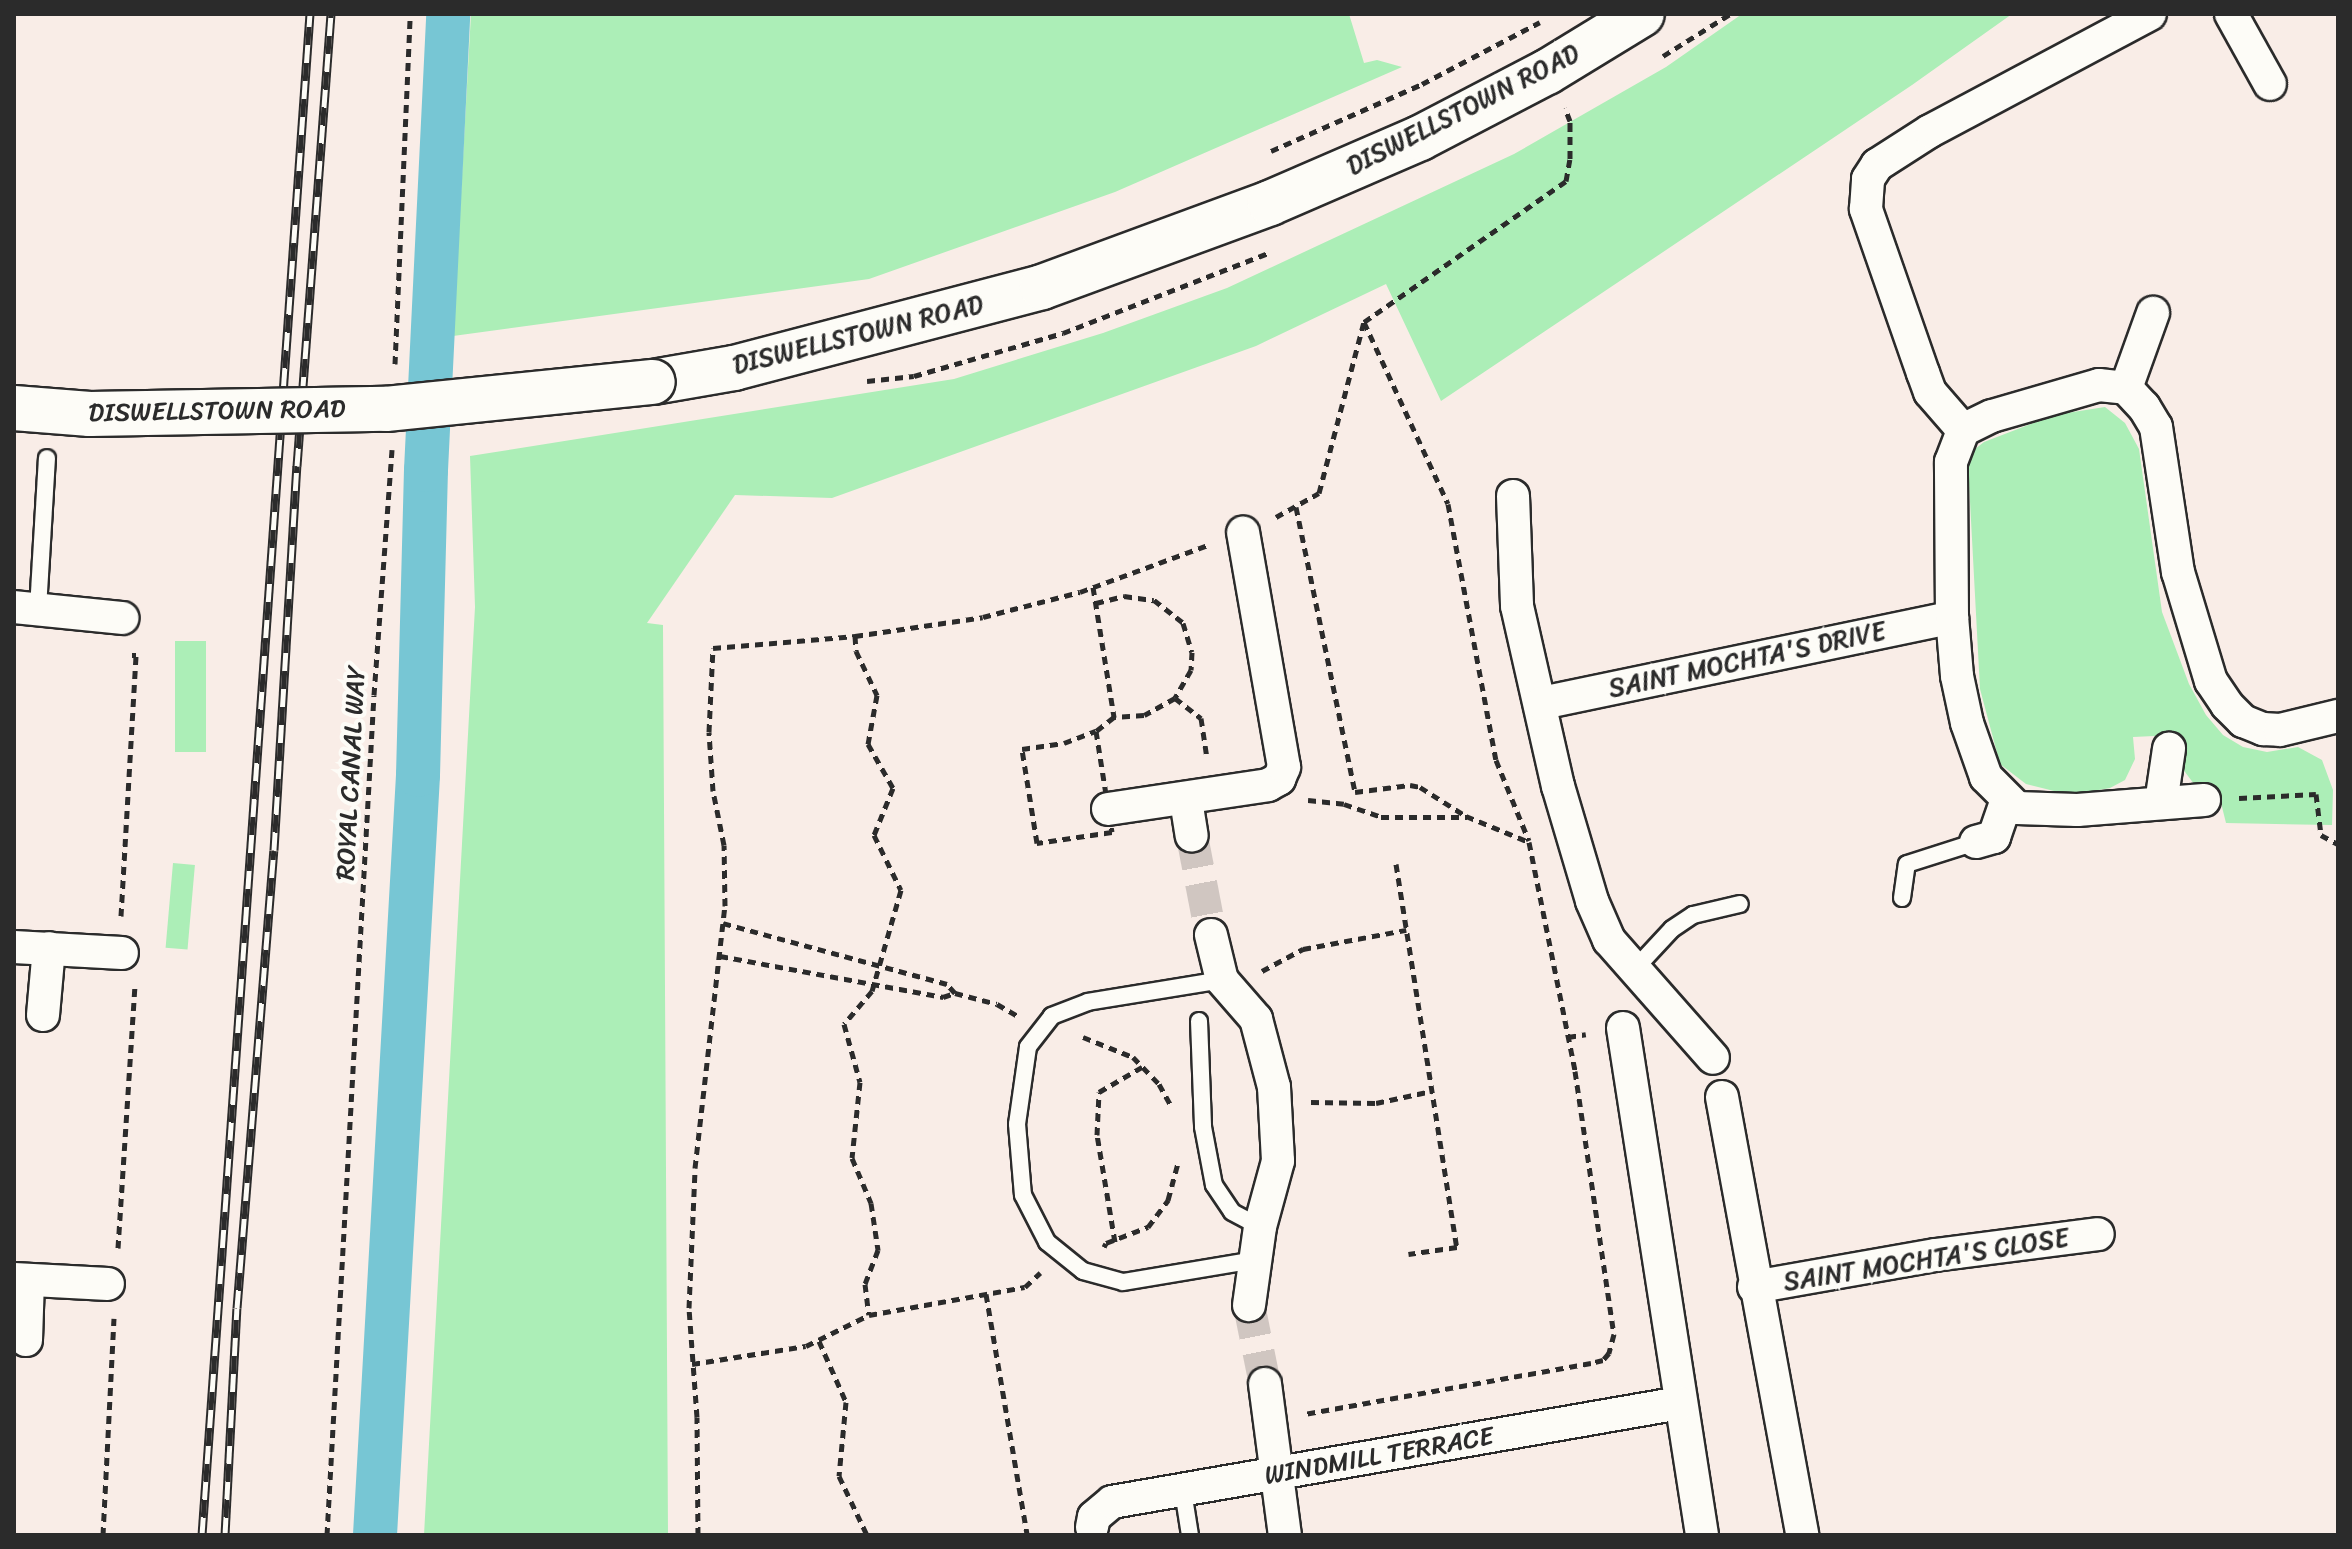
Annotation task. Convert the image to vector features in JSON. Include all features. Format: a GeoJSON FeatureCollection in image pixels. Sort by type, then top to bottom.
{"type":"FeatureCollection","features":[{"type":"Feature","properties":{"kind":"street","name":"DISWELLSTOWN ROAD"},"geometry":{"type":"LineString","coordinates":[[14,408],[90,414],[386,409],[653,382],[734,368],[1042,287],[1270,203],[1420,138],[1547,72],[1642,14]]}},
{"type":"Feature","properties":{"kind":"street"},"geometry":{"type":"LineString","coordinates":[[1963,430],[1930,392],[1926,382],[1866,209],[1864,193],[1868,179],[1877,165],[1930,131],[2150,14]]}},
{"type":"Feature","properties":{"kind":"street"},"geometry":{"type":"LineString","coordinates":[[2231,14],[2270,84]]}},
{"type":"Feature","properties":{"kind":"street"},"geometry":{"type":"LineString","coordinates":[[2126,388],[2153,313]]}},
{"type":"Feature","properties":{"kind":"street"},"geometry":{"type":"LineString","coordinates":[[2204,800],[2077,810],[2017,808],[1986,777],[1974,751],[1957,676],[1952,617],[1951,462],[1963,430],[1992,416],[2099,385],[2126,388],[2156,427],[2178,572],[2211,681],[2235,713],[2263,729],[2280,730],[2338,716]]}},
{"type":"Feature","properties":{"kind":"street"},"geometry":{"type":"LineString","coordinates":[[1513,496],[1517,606],[1542,703],[1558,786],[1592,901],[1609,940],[1633,971],[1713,1058]]}},
{"type":"Feature","properties":{"kind":"street"},"geometry":{"type":"LineString","coordinates":[[1108,809],[1268,785],[1279,779],[1284,767],[1243,533]]}},
{"type":"Feature","properties":{"kind":"street"},"geometry":{"type":"LineString","coordinates":[[26,608],[122,618]]}},
{"type":"Feature","properties":{"kind":"street","name":"SAINT MOCHTA'S DRIVE"},"geometry":{"type":"LineString","coordinates":[[1542,703],[1952,617]]}},
{"type":"Feature","properties":{"kind":"street"},"geometry":{"type":"LineString","coordinates":[[2161,803],[2169,749]]}},
{"type":"Feature","properties":{"kind":"street"},"geometry":{"type":"LineString","coordinates":[[1192,836],[1199,797]]}},
{"type":"Feature","properties":{"kind":"street"},"geometry":{"type":"LineString","coordinates":[[1976,842],[1994,837],[2007,800]]}},
{"type":"Feature","properties":{"kind":"street"},"geometry":{"type":"LineString","coordinates":[[1211,935],[1226,985],[1256,1019],[1274,1087],[1278,1161],[1260,1227],[1249,1305]]}},
{"type":"Feature","properties":{"kind":"street"},"geometry":{"type":"LineString","coordinates":[[14,947],[49,948],[122,941]]}},
{"type":"Feature","properties":{"kind":"street"},"geometry":{"type":"LineString","coordinates":[[43,1015],[49,948]]}},
{"type":"Feature","properties":{"kind":"street"},"geometry":{"type":"LineString","coordinates":[[1623,1028],[1702,1535]]}},
{"type":"Feature","properties":{"kind":"street","name":"SAINT MOCHTA'S CLOSE"},"geometry":{"type":"LineString","coordinates":[[1722,1097],[1754,1287],[1802,1535]]}},
{"type":"Feature","properties":{"kind":"street","name":"SAINT MOCHTA'S CLOSE"},"geometry":{"type":"LineString","coordinates":[[1754,1287],[1935,1255],[2098,1234]]}},
{"type":"Feature","properties":{"kind":"street"},"geometry":{"type":"LineString","coordinates":[[26,1340],[21,1280],[108,1284]]}},
{"type":"Feature","properties":{"kind":"street"},"geometry":{"type":"LineString","coordinates":[[1265,1384],[1285,1535]]}},
{"type":"Feature","properties":{"kind":"street","name":"WINDMILL TERRACE"},"geometry":{"type":"LineString","coordinates":[[1093,1531],[1094,1517],[1112,1502],[1680,1403]]}},
{"type":"Feature","properties":{"kind":"lane"},"geometry":{"type":"LineString","coordinates":[[26,608],[47,458]]}},
{"type":"Feature","properties":{"kind":"lane"},"geometry":{"type":"LineString","coordinates":[[1902,898],[1907,864],[1976,842]]}},
{"type":"Feature","properties":{"kind":"lane"},"geometry":{"type":"LineString","coordinates":[[1633,971],[1672,929],[1693,915],[1740,904]]}},
{"type":"Feature","properties":{"kind":"lane"},"geometry":{"type":"LineString","coordinates":[[1226,985],[1088,1002],[1052,1016],[1028,1047],[1017,1124],[1023,1195],[1047,1242],[1083,1271],[1095,1275],[1123,1282],[1255,1260]]}},
{"type":"Feature","properties":{"kind":"lane"},"geometry":{"type":"LineString","coordinates":[[1199,1021],[1203,1127],[1214,1185],[1232,1212],[1260,1227]]}},
{"type":"Feature","properties":{"kind":"lane"},"geometry":{"type":"LineString","coordinates":[[1183,1491],[1190,1535]]}},
{"type":"Feature","properties":{"kind":"path"},"geometry":{"type":"LineString","coordinates":[[395,375],[410,14]]}},
{"type":"Feature","properties":{"kind":"path"},"geometry":{"type":"LineString","coordinates":[[1258,157],[1422,84],[1553,14]]}},
{"type":"Feature","properties":{"kind":"path"},"geometry":{"type":"LineString","coordinates":[[698,1535],[689,1308],[695,1168],[723,923],[724,845],[713,791],[709,732],[713,648],[855,636],[983,617],[1093,587],[1243,533],[1319,493],[1364,322],[1566,181],[1570,159],[1570,121],[1547,72]]}},
{"type":"Feature","properties":{"kind":"path"},"geometry":{"type":"LineString","coordinates":[[1294,1415],[1591,1363],[1603,1360],[1613,1344],[1575,1071],[1529,842],[1496,760],[1448,504],[1364,322]]}},
{"type":"Feature","properties":{"kind":"path","name":"ROYAL CANAL WAY"},"geometry":{"type":"LineString","coordinates":[[327,1535],[374,695],[392,439]]}},
{"type":"Feature","properties":{"kind":"path"},"geometry":{"type":"LineString","coordinates":[[1296,507],[1355,792],[1410,785],[1420,787],[1468,817],[1529,842]]}},
{"type":"Feature","properties":{"kind":"path"},"geometry":{"type":"LineString","coordinates":[[1093,587],[1114,717]]}},
{"type":"Feature","properties":{"kind":"path"},"geometry":{"type":"LineString","coordinates":[[1096,603],[1139,596],[1170,609],[1183,623],[1192,652],[1191,670],[1175,698],[1144,715],[1114,717],[1096,731],[1064,743],[1022,749],[1037,843],[1112,832],[1096,731]]}},
{"type":"Feature","properties":{"kind":"path"},"geometry":{"type":"LineString","coordinates":[[855,636],[856,651],[877,695],[868,744],[893,788],[874,835],[901,890],[872,991],[844,1024],[860,1082],[852,1158],[871,1203],[878,1250],[865,1284],[869,1315]]}},
{"type":"Feature","properties":{"kind":"path"},"geometry":{"type":"LineString","coordinates":[[122,941],[136,655],[127,654]]}},
{"type":"Feature","properties":{"kind":"path"},"geometry":{"type":"LineString","coordinates":[[1175,698],[1201,718],[1199,797]]}},
{"type":"Feature","properties":{"kind":"path"},"geometry":{"type":"LineString","coordinates":[[1279,779],[1312,803],[1344,804],[1381,817],[1468,817]]}},
{"type":"Feature","properties":{"kind":"path"},"geometry":{"type":"LineString","coordinates":[[2204,800],[2316,794],[2321,835],[2338,844]]}},
{"type":"Feature","properties":{"kind":"path"},"geometry":{"type":"LineString","coordinates":[[1396,864],[1457,1247],[1408,1254]]}},
{"type":"Feature","properties":{"kind":"path"},"geometry":{"type":"LineString","coordinates":[[723,923],[947,984],[955,993]]}},
{"type":"Feature","properties":{"kind":"path"},"geometry":{"type":"LineString","coordinates":[[1226,985],[1303,949],[1406,930]]}},
{"type":"Feature","properties":{"kind":"path"},"geometry":{"type":"LineString","coordinates":[[720,956],[943,997],[955,993],[997,1004],[1042,1029],[1095,1038],[1133,1057],[1159,1084],[1179,1119]]}},
{"type":"Feature","properties":{"kind":"path"},"geometry":{"type":"LineString","coordinates":[[118,1253],[135,984]]}},
{"type":"Feature","properties":{"kind":"path"},"geometry":{"type":"LineString","coordinates":[[1115,1242],[1097,1135],[1099,1092],[1142,1067]]}},
{"type":"Feature","properties":{"kind":"path"},"geometry":{"type":"LineString","coordinates":[[1275,1106],[1327,1101],[1376,1103],[1432,1091]]}},
{"type":"Feature","properties":{"kind":"path"},"geometry":{"type":"LineString","coordinates":[[1095,1275],[1106,1243],[1148,1227],[1168,1200],[1180,1156]]}},
{"type":"Feature","properties":{"kind":"path"},"geometry":{"type":"LineString","coordinates":[[692,1364],[819,1341],[869,1315],[1025,1287],[1062,1255]]}},
{"type":"Feature","properties":{"kind":"path"},"geometry":{"type":"LineString","coordinates":[[986,1294],[1027,1535]]}},
{"type":"Feature","properties":{"kind":"path"},"geometry":{"type":"LineString","coordinates":[[103,1535],[114,1316]]}},
{"type":"Feature","properties":{"kind":"path"},"geometry":{"type":"LineString","coordinates":[[819,1341],[846,1402],[839,1476],[867,1535]]}},
{"type":"Feature","properties":{"kind":"green space"},"geometry":{"type":"Polygon","coordinates":[[[471,14],[1349,14],[1364,63],[1377,60],[1402,67],[1115,192],[869,279],[453,336],[471,14]]]}},
{"type":"Feature","properties":{"kind":"green space"},"geometry":{"type":"Polygon","coordinates":[[[1742,14],[2012,14],[1912,85],[1441,401],[1386,284],[1256,346],[832,498],[735,495],[647,623],[663,625],[668,1535],[424,1535],[475,607],[470,456],[954,379],[1103,333],[1227,288],[1514,154],[1666,67],[1742,14]]]}},
{"type":"Feature","properties":{"kind":"green space"},"geometry":{"type":"Polygon","coordinates":[[[2105,407],[2125,423],[2139,449],[2162,612],[2189,684],[2206,715],[2223,735],[2243,747],[2267,752],[2298,747],[2322,760],[2333,790],[2332,825],[2226,823],[2218,791],[2197,788],[2182,768],[2175,735],[2133,737],[2135,759],[2125,780],[2110,788],[2070,795],[2026,784],[2000,764],[1980,689],[1968,464],[1975,449],[1984,442],[2054,415],[2105,407]]]}},
{"type":"Feature","properties":{"kind":"green space"},"geometry":{"type":"Polygon","coordinates":[[[175,641],[206,641],[206,752],[175,752],[175,641]]]}},
{"type":"Feature","properties":{"kind":"green space"},"geometry":{"type":"Polygon","coordinates":[[[173,863],[195,865],[188,950],[166,948],[173,863]]]}},
{"type":"Feature","properties":{"kind":"waterway"},"geometry":{"type":"LineString","coordinates":[[375,1535],[418,775],[426,470],[448,14]]}},
{"type":"Feature","properties":{"kind":"tunnel"},"geometry":{"type":"LineString","coordinates":[[1192,836],[1211,935]]}},
{"type":"Feature","properties":{"kind":"tunnel"},"geometry":{"type":"LineString","coordinates":[[1249,1305],[1265,1384]]}},
{"type":"Feature","properties":{"kind":"railway"},"geometry":{"type":"LineString","coordinates":[[202,1535],[310,14]]}},
{"type":"Feature","properties":{"kind":"railway"},"geometry":{"type":"LineString","coordinates":[[225,1535],[237,1308],[274,850],[297,466],[331,14]]}}]}
